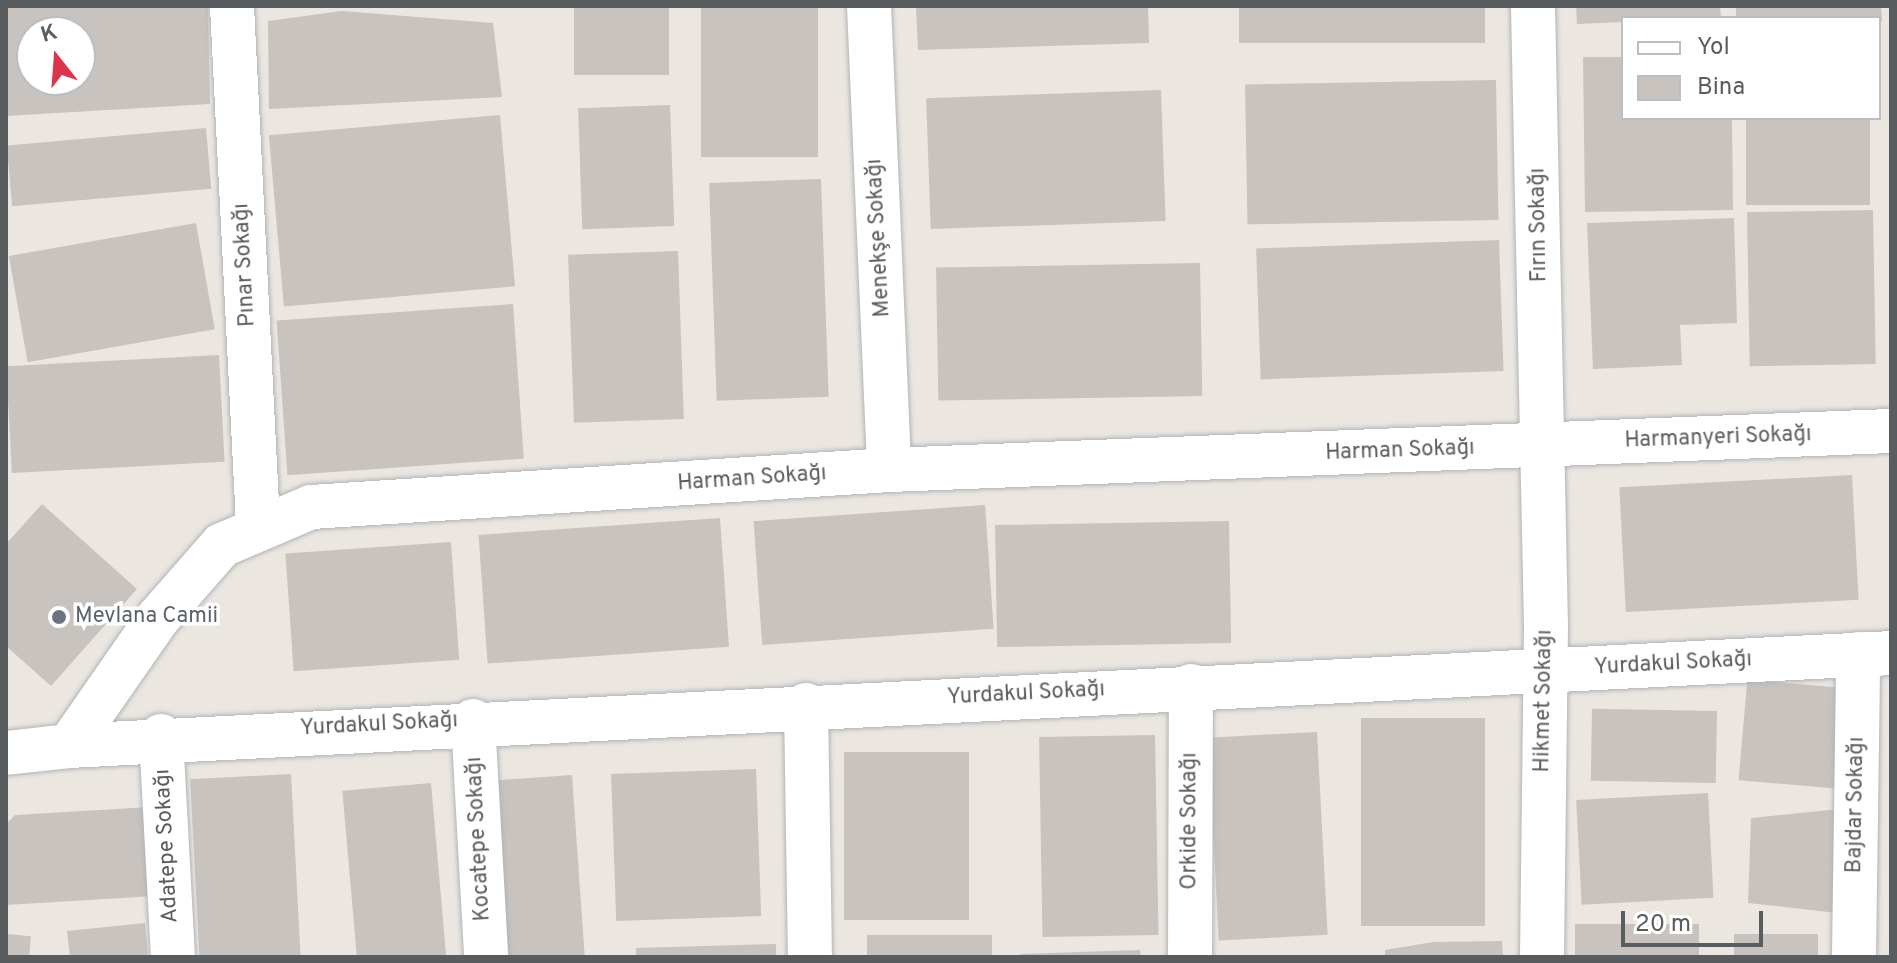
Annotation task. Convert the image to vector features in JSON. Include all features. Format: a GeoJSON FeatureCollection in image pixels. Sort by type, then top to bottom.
{"type":"FeatureCollection","features":[{"type":"Feature","properties":{"kind":"street","name":"Pınar Sokağı"},"geometry":{"type":"LineString","coordinates":[[232,6],[258,524]]}},
{"type":"Feature","properties":{"kind":"street","name":"Menekşe Sokağı"},"geometry":{"type":"LineString","coordinates":[[869,6],[889,470]]}},
{"type":"Feature","properties":{"kind":"street","name":"Fırın Sokağı"},"geometry":{"type":"LineString","coordinates":[[1533,6],[1544,445]]}},
{"type":"Feature","properties":{"kind":"street","name":"Harmanyeri Sokağı"},"geometry":{"type":"LineString","coordinates":[[1544,445],[1891,431]]}},
{"type":"Feature","properties":{"kind":"street","name":"Harman Sokağı"},"geometry":{"type":"LineString","coordinates":[[69,746],[158,618],[222,545],[258,524],[311,507],[889,470],[1544,445]]}},
{"type":"Feature","properties":{"kind":"street","name":"Hikmet Sokağı"},"geometry":{"type":"LineString","coordinates":[[1542,957],[1544,445]]}},
{"type":"Feature","properties":{"kind":"street","name":"Yurdakul Sokağı"},"geometry":{"type":"LineString","coordinates":[[161,736],[1874,653]]}},
{"type":"Feature","properties":{"kind":"street","name":"Bajdar Sokağı"},"geometry":{"type":"LineString","coordinates":[[1854,957],[1874,653]]}},
{"type":"Feature","properties":{"kind":"street","name":"Orkide Sokağı"},"geometry":{"type":"LineString","coordinates":[[1190,957],[1191,686]]}},
{"type":"Feature","properties":{"kind":"street"},"geometry":{"type":"LineString","coordinates":[[806,705],[810,957]]}},
{"type":"Feature","properties":{"kind":"street","name":"Kocatepe Sokağı"},"geometry":{"type":"LineString","coordinates":[[473,721],[486,957]]}},
{"type":"Feature","properties":{"kind":"street"},"geometry":{"type":"LineString","coordinates":[[6,753],[161,736]]}},
{"type":"Feature","properties":{"kind":"street","name":"Adatepe Sokağı"},"geometry":{"type":"LineString","coordinates":[[161,736],[173,957]]}},
{"type":"Feature","properties":{"kind":"building"},"geometry":{"type":"Polygon","coordinates":[[[6,6],[208,6],[210,104],[6,116],[6,6]]]}},
{"type":"Feature","properties":{"kind":"building"},"geometry":{"type":"Polygon","coordinates":[[[574,6],[669,6],[669,75],[574,75],[574,6]]]}},
{"type":"Feature","properties":{"kind":"building"},"geometry":{"type":"Polygon","coordinates":[[[701,6],[818,6],[818,157],[701,157],[701,6]]]}},
{"type":"Feature","properties":{"kind":"building"},"geometry":{"type":"Polygon","coordinates":[[[916,6],[1148,6],[1149,43],[918,50],[916,6]]]}},
{"type":"Feature","properties":{"kind":"building"},"geometry":{"type":"Polygon","coordinates":[[[1239,6],[1485,6],[1485,43],[1239,43],[1239,6]]]}},
{"type":"Feature","properties":{"kind":"building"},"geometry":{"type":"Polygon","coordinates":[[[1576,6],[1720,6],[1721,16],[1621,16],[1621,22],[1577,24],[1576,6]]]}},
{"type":"Feature","properties":{"kind":"building"},"geometry":{"type":"Polygon","coordinates":[[[1736,6],[1881,6],[1882,21],[1881,16],[1736,16],[1736,6]]]}},
{"type":"Feature","properties":{"kind":"building"},"geometry":{"type":"Polygon","coordinates":[[[342,11],[493,23],[502,97],[269,109],[268,21],[342,11]]]}},
{"type":"Feature","properties":{"kind":"building"},"geometry":{"type":"Polygon","coordinates":[[[1583,57],[1621,57],[1621,120],[1732,120],[1733,210],[1585,212],[1583,57]]]}},
{"type":"Feature","properties":{"kind":"building"},"geometry":{"type":"Polygon","coordinates":[[[1496,80],[1498,220],[1247,224],[1245,84],[1496,80]]]}},
{"type":"Feature","properties":{"kind":"building"},"geometry":{"type":"Polygon","coordinates":[[[1161,90],[1166,221],[931,229],[926,98],[1161,90]]]}},
{"type":"Feature","properties":{"kind":"building"},"geometry":{"type":"Polygon","coordinates":[[[670,105],[674,226],[582,229],[578,108],[670,105]]]}},
{"type":"Feature","properties":{"kind":"building"},"geometry":{"type":"Polygon","coordinates":[[[500,115],[515,286],[284,307],[269,135],[500,115]]]}},
{"type":"Feature","properties":{"kind":"building"},"geometry":{"type":"Polygon","coordinates":[[[1746,120],[1870,120],[1870,205],[1746,205],[1746,120]]]}},
{"type":"Feature","properties":{"kind":"building"},"geometry":{"type":"Polygon","coordinates":[[[206,128],[211,189],[12,206],[7,145],[206,128]]]}},
{"type":"Feature","properties":{"kind":"building"},"geometry":{"type":"Polygon","coordinates":[[[821,179],[829,397],[717,401],[709,183],[821,179]]]}},
{"type":"Feature","properties":{"kind":"building"},"geometry":{"type":"Polygon","coordinates":[[[1873,210],[1876,364],[1750,366],[1747,212],[1873,210]]]}},
{"type":"Feature","properties":{"kind":"building"},"geometry":{"type":"Polygon","coordinates":[[[1734,218],[1737,323],[1680,325],[1682,365],[1593,369],[1587,223],[1734,218]]]}},
{"type":"Feature","properties":{"kind":"building"},"geometry":{"type":"Polygon","coordinates":[[[196,223],[215,329],[28,362],[9,256],[196,223]]]}},
{"type":"Feature","properties":{"kind":"building"},"geometry":{"type":"Polygon","coordinates":[[[1499,240],[1504,371],[1261,379],[1256,248],[1499,240]]]}},
{"type":"Feature","properties":{"kind":"building"},"geometry":{"type":"Polygon","coordinates":[[[678,251],[684,419],[574,423],[568,255],[678,251]]]}},
{"type":"Feature","properties":{"kind":"building"},"geometry":{"type":"Polygon","coordinates":[[[1200,263],[1202,396],[938,401],[936,268],[1200,263]]]}},
{"type":"Feature","properties":{"kind":"building"},"geometry":{"type":"Polygon","coordinates":[[[513,304],[524,459],[287,475],[277,321],[513,304]]]}},
{"type":"Feature","properties":{"kind":"building"},"geometry":{"type":"Polygon","coordinates":[[[219,355],[225,462],[12,473],[6,366],[219,355]]]}},
{"type":"Feature","properties":{"kind":"building"},"geometry":{"type":"Polygon","coordinates":[[[1852,475],[1859,600],[1626,612],[1619,487],[1852,475]]]}},
{"type":"Feature","properties":{"kind":"building","name":"Mevlana Camii"},"geometry":{"type":"Polygon","coordinates":[[[42,504],[137,589],[51,686],[6,646],[6,544],[42,504]]]}},
{"type":"Feature","properties":{"kind":"building"},"geometry":{"type":"Polygon","coordinates":[[[985,505],[994,629],[762,645],[754,521],[985,505]]]}},
{"type":"Feature","properties":{"kind":"building"},"geometry":{"type":"Polygon","coordinates":[[[720,518],[729,647],[488,664],[479,535],[720,518]]]}},
{"type":"Feature","properties":{"kind":"building"},"geometry":{"type":"Polygon","coordinates":[[[1229,521],[1231,643],[997,647],[995,525],[1229,521]]]}},
{"type":"Feature","properties":{"kind":"building"},"geometry":{"type":"Polygon","coordinates":[[[451,542],[459,660],[294,671],[285,554],[451,542]]]}},
{"type":"Feature","properties":{"kind":"building"},"geometry":{"type":"Polygon","coordinates":[[[1747,680],[1844,688],[1835,789],[1739,780],[1747,680]]]}},
{"type":"Feature","properties":{"kind":"building"},"geometry":{"type":"Polygon","coordinates":[[[1592,709],[1717,711],[1716,783],[1591,781],[1592,709]]]}},
{"type":"Feature","properties":{"kind":"building"},"geometry":{"type":"Polygon","coordinates":[[[1361,718],[1485,718],[1485,926],[1361,926],[1361,718]]]}},
{"type":"Feature","properties":{"kind":"building"},"geometry":{"type":"Polygon","coordinates":[[[1317,732],[1328,935],[1219,940],[1208,738],[1317,732]]]}},
{"type":"Feature","properties":{"kind":"building"},"geometry":{"type":"Polygon","coordinates":[[[1155,735],[1158,935],[1043,937],[1039,737],[1155,735]]]}},
{"type":"Feature","properties":{"kind":"building"},"geometry":{"type":"Polygon","coordinates":[[[844,752],[969,752],[969,920],[844,920],[844,752]]]}},
{"type":"Feature","properties":{"kind":"building"},"geometry":{"type":"Polygon","coordinates":[[[756,769],[761,916],[616,921],[611,774],[756,769]]]}},
{"type":"Feature","properties":{"kind":"building"},"geometry":{"type":"Polygon","coordinates":[[[291,774],[300,955],[199,957],[190,779],[291,774]]]}},
{"type":"Feature","properties":{"kind":"building"},"geometry":{"type":"Polygon","coordinates":[[[572,775],[585,957],[500,957],[487,781],[572,775]]]}},
{"type":"Feature","properties":{"kind":"building"},"geometry":{"type":"Polygon","coordinates":[[[431,783],[446,957],[357,957],[342,791],[431,783]]]}},
{"type":"Feature","properties":{"kind":"building"},"geometry":{"type":"Polygon","coordinates":[[[1708,793],[1713,898],[1582,905],[1576,800],[1708,793]]]}},
{"type":"Feature","properties":{"kind":"building"},"geometry":{"type":"Polygon","coordinates":[[[150,807],[155,896],[6,905],[6,824],[15,815],[150,807]]]}},
{"type":"Feature","properties":{"kind":"building"},"geometry":{"type":"Polygon","coordinates":[[[1840,809],[1837,913],[1748,903],[1751,818],[1840,809]]]}},
{"type":"Feature","properties":{"kind":"building"},"geometry":{"type":"Polygon","coordinates":[[[145,923],[148,957],[70,957],[67,931],[145,923]]]}},
{"type":"Feature","properties":{"kind":"building"},"geometry":{"type":"Polygon","coordinates":[[[1575,924],[1699,924],[1699,957],[1575,957],[1575,924]]]}},
{"type":"Feature","properties":{"kind":"building"},"geometry":{"type":"Polygon","coordinates":[[[6,934],[31,936],[29,957],[6,957],[6,934]]]}},
{"type":"Feature","properties":{"kind":"building"},"geometry":{"type":"Polygon","coordinates":[[[1734,934],[1818,934],[1818,957],[1734,957],[1734,934]]]}},
{"type":"Feature","properties":{"kind":"building"},"geometry":{"type":"Polygon","coordinates":[[[867,935],[992,935],[992,957],[867,957],[867,935]]]}},
{"type":"Feature","properties":{"kind":"building"},"geometry":{"type":"Polygon","coordinates":[[[1502,941],[1503,957],[1385,957],[1385,950],[1433,942],[1502,941]]]}},
{"type":"Feature","properties":{"kind":"building"},"geometry":{"type":"Polygon","coordinates":[[[776,944],[776,957],[636,957],[636,948],[776,944]]]}},
{"type":"Feature","properties":{"kind":"building"},"geometry":{"type":"Polygon","coordinates":[[[1140,950],[1141,957],[1020,957],[1020,954],[1140,950]]]}},
{"type":"Feature","properties":{"kind":"place","name":"Mevlana Camii"},"geometry":{"type":"Point","coordinates":[59,617]}}]}
